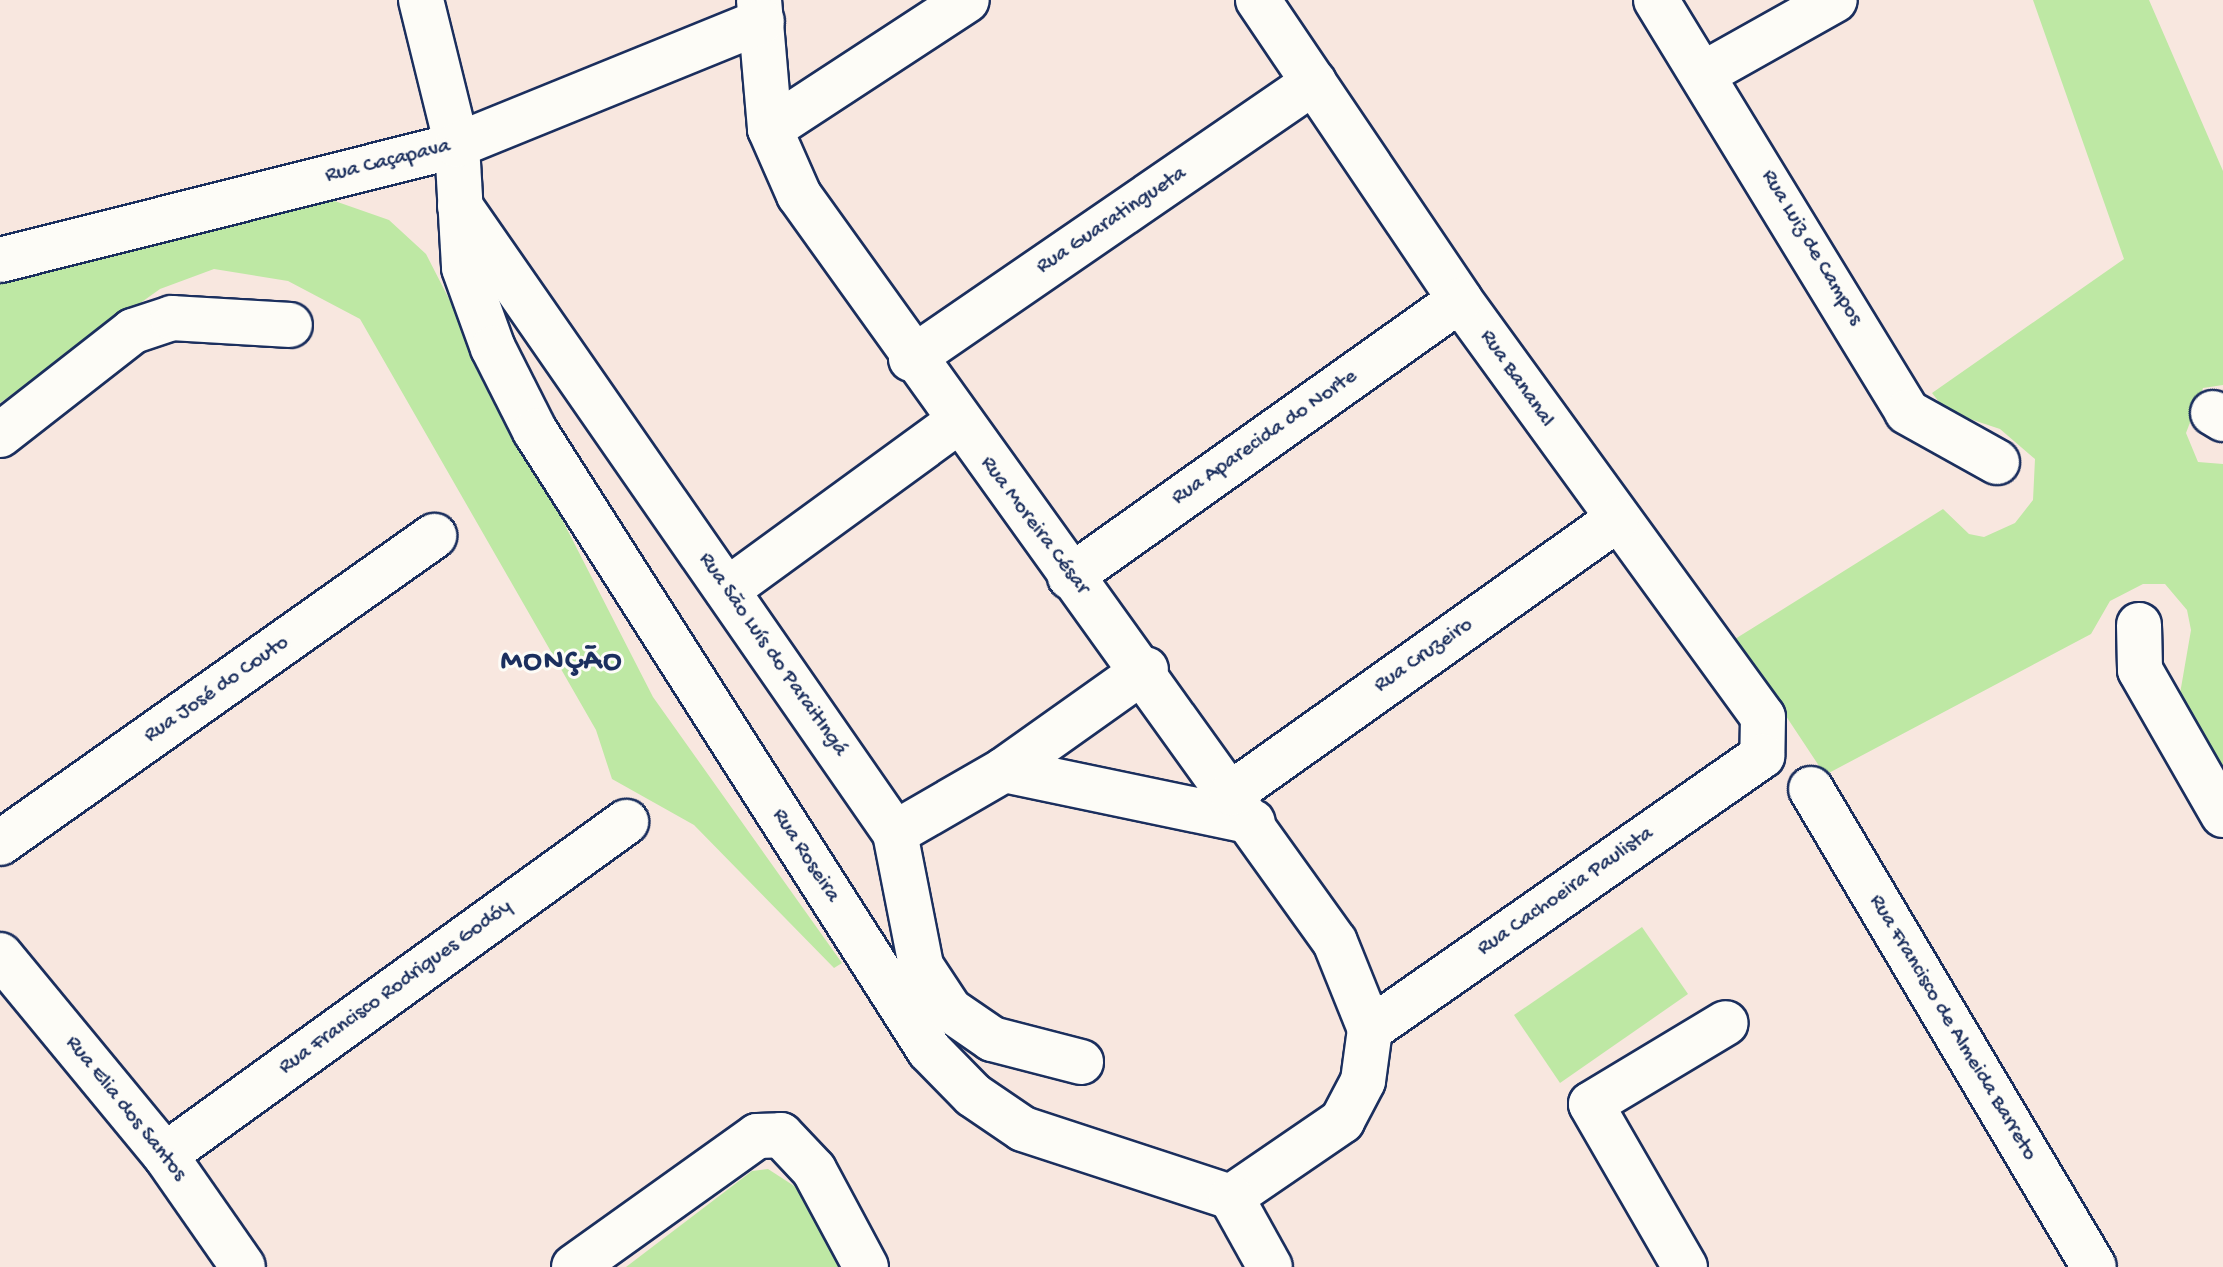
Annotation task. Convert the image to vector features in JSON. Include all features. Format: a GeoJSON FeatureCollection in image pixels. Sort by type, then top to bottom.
{"type":"FeatureCollection","features":[{"type":"Feature","properties":{"kind":"street"},"geometry":{"type":"LineString","coordinates":[[421,0],[457,145]]}},
{"type":"Feature","properties":{"kind":"street"},"geometry":{"type":"LineString","coordinates":[[770,129],[967,0]]}},
{"type":"Feature","properties":{"kind":"street","name":"Rua Bananal"},"geometry":{"type":"LineString","coordinates":[[1258,0],[1460,300],[1616,520],[1763,717],[1762,756]]}},
{"type":"Feature","properties":{"kind":"street","name":"Rua Luiz de Campos"},"geometry":{"type":"LineString","coordinates":[[1656,0],[1907,412],[1997,462]]}},
{"type":"Feature","properties":{"kind":"street"},"geometry":{"type":"LineString","coordinates":[[1703,74],[1835,0]]}},
{"type":"Feature","properties":{"kind":"street","name":"Rua Caçapava"},"geometry":{"type":"LineString","coordinates":[[0,260],[457,145],[760,11]]}},
{"type":"Feature","properties":{"kind":"street","name":"Rua Moreira César"},"geometry":{"type":"LineString","coordinates":[[760,11],[770,129],[799,195],[956,423],[1070,577],[1146,669],[1335,942],[1370,1029]]}},
{"type":"Feature","properties":{"kind":"street","name":"Rua Guaratingueta"},"geometry":{"type":"LineString","coordinates":[[911,359],[1314,82]]}},
{"type":"Feature","properties":{"kind":"street","name":"Rua Roseira"},"geometry":{"type":"LineString","coordinates":[[457,145],[464,268],[493,348],[535,431],[929,1050],[973,1095],[1023,1129],[1231,1197]]}},
{"type":"Feature","properties":{"kind":"street","name":"Rua São Luís do ParaitIngá"},"geometry":{"type":"LineString","coordinates":[[460,206],[895,833],[921,966],[950,1010],[992,1039],[1081,1062]]}},
{"type":"Feature","properties":{"kind":"street","name":"Rua Aparecida do Norte"},"geometry":{"type":"LineString","coordinates":[[1070,577],[1460,300]]}},
{"type":"Feature","properties":{"kind":"street"},"geometry":{"type":"LineString","coordinates":[[0,435],[133,331],[172,318],[290,325]]}},
{"type":"Feature","properties":{"kind":"street"},"geometry":{"type":"LineString","coordinates":[[727,590],[956,423]]}},
{"type":"Feature","properties":{"kind":"street","name":"Rua Cruzeiro"},"geometry":{"type":"LineString","coordinates":[[1242,808],[1616,520]]}},
{"type":"Feature","properties":{"kind":"street","name":"Rua José do Couto"},"geometry":{"type":"LineString","coordinates":[[0,843],[434,536]]}},
{"type":"Feature","properties":{"kind":"street"},"geometry":{"type":"LineString","coordinates":[[2139,625],[2140,670],[2223,815]]}},
{"type":"Feature","properties":{"kind":"street"},"geometry":{"type":"LineString","coordinates":[[895,833],[1004,770],[1146,669]]}},
{"type":"Feature","properties":{"kind":"street","name":"Rua Cachoeira Paulista"},"geometry":{"type":"LineString","coordinates":[[1370,1029],[1762,756]]}},
{"type":"Feature","properties":{"kind":"street"},"geometry":{"type":"LineString","coordinates":[[1004,770],[1242,808]]}},
{"type":"Feature","properties":{"kind":"street","name":"Rua Francisco de Almeida Barreto"},"geometry":{"type":"LineString","coordinates":[[1811,789],[2094,1267]]}},
{"type":"Feature","properties":{"kind":"street","name":"Rua Francisco Rodrigues Godóy"},"geometry":{"type":"LineString","coordinates":[[165,1155],[626,822]]}},
{"type":"Feature","properties":{"kind":"street","name":"Rua Elia dos Santos"},"geometry":{"type":"LineString","coordinates":[[0,955],[165,1155],[243,1267]]}},
{"type":"Feature","properties":{"kind":"street"},"geometry":{"type":"LineString","coordinates":[[1685,1267],[1591,1104],[1726,1023]]}},
{"type":"Feature","properties":{"kind":"street"},"geometry":{"type":"LineString","coordinates":[[1270,1267],[1231,1197],[1342,1121],[1363,1081],[1370,1029]]}},
{"type":"Feature","properties":{"kind":"street"},"geometry":{"type":"LineString","coordinates":[[574,1267],[757,1136],[781,1135],[814,1170],[866,1267]]}},
{"type":"Feature","properties":{"kind":"green space"},"geometry":{"type":"Polygon","coordinates":[[[2033,0],[2149,0],[2223,171],[2223,385],[2203,388],[2186,433],[2198,462],[2223,464],[2223,792],[2177,711],[2191,630],[2187,610],[2165,584],[2143,584],[2110,601],[2091,634],[1825,775],[1735,639],[1943,509],[1969,534],[1984,537],[2015,523],[2033,500],[2035,459],[2000,429],[1946,411],[1932,393],[2124,259],[2033,0]]]}},
{"type":"Feature","properties":{"kind":"green space"},"geometry":{"type":"Polygon","coordinates":[[[329,199],[389,220],[426,254],[653,697],[842,963],[834,968],[694,825],[612,779],[596,730],[360,319],[288,281],[214,269],[160,289],[0,403],[0,271],[329,199]]]}},
{"type":"Feature","properties":{"kind":"green space"},"geometry":{"type":"Polygon","coordinates":[[[1642,927],[1688,994],[1560,1083],[1514,1015],[1642,927]]]}},
{"type":"Feature","properties":{"kind":"green space"},"geometry":{"type":"Polygon","coordinates":[[[768,1169],[802,1191],[841,1267],[626,1267],[752,1171],[768,1169]]]}},
{"type":"Feature","properties":{"kind":"district","name":"MONÇÃO"},"geometry":{"type":"Point","coordinates":[562,663]}}]}
